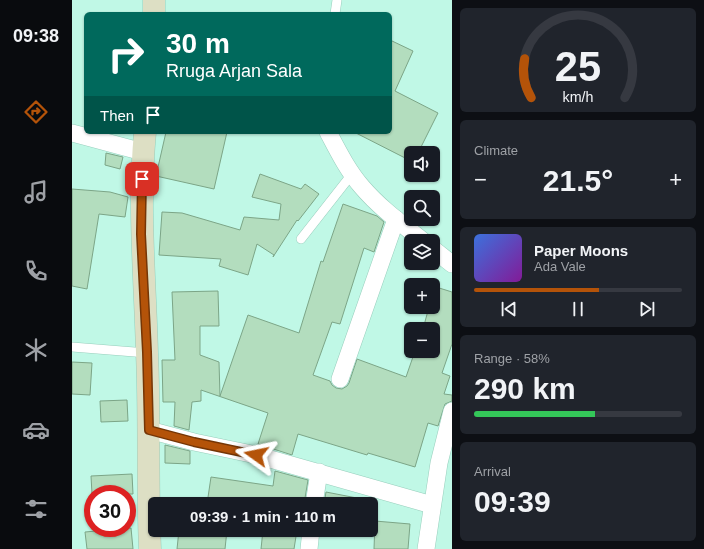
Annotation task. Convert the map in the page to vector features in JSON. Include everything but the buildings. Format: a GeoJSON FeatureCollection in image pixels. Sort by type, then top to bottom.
{"type":"FeatureCollection","features":[{"type":"Feature","properties":{"kind":"street"},"geometry":{"type":"LineString","coordinates":[[154,0],[154,12]]}},
{"type":"Feature","properties":{"kind":"street"},"geometry":{"type":"LineString","coordinates":[[72,133],[144,142],[141,234],[147,352],[149,430],[148,508],[150,549]]}},
{"type":"Feature","properties":{"kind":"street"},"geometry":{"type":"LineString","coordinates":[[329,134],[352,174],[373,199],[414,234]]}},
{"type":"Feature","properties":{"kind":"street"},"geometry":{"type":"LineString","coordinates":[[340,379],[396,219]]}},
{"type":"Feature","properties":{"kind":"street"},"geometry":{"type":"LineString","coordinates":[[440,255],[452,264]]}},
{"type":"Feature","properties":{"kind":"street"},"geometry":{"type":"LineString","coordinates":[[426,549],[439,463],[452,411]]}},
{"type":"Feature","properties":{"kind":"street"},"geometry":{"type":"LineString","coordinates":[[149,430],[194,442],[256,455],[432,505]]}},
{"type":"Feature","properties":{"kind":"street"},"geometry":{"type":"LineString","coordinates":[[315,497],[319,472]]}},
{"type":"Feature","properties":{"kind":"street"},"geometry":{"type":"LineString","coordinates":[[309,549],[310,537]]}},
{"type":"Feature","properties":{"kind":"lane"},"geometry":{"type":"LineString","coordinates":[[335,12],[337,0]]}},
{"type":"Feature","properties":{"kind":"lane"},"geometry":{"type":"LineString","coordinates":[[301,239],[352,174]]}},
{"type":"Feature","properties":{"kind":"lane"},"geometry":{"type":"LineString","coordinates":[[72,347],[147,352]]}},
{"type":"Feature","properties":{"kind":"route"},"geometry":{"type":"LineString","coordinates":[[142,179],[141,234],[149,430],[194,442],[256,455]]}}]}
